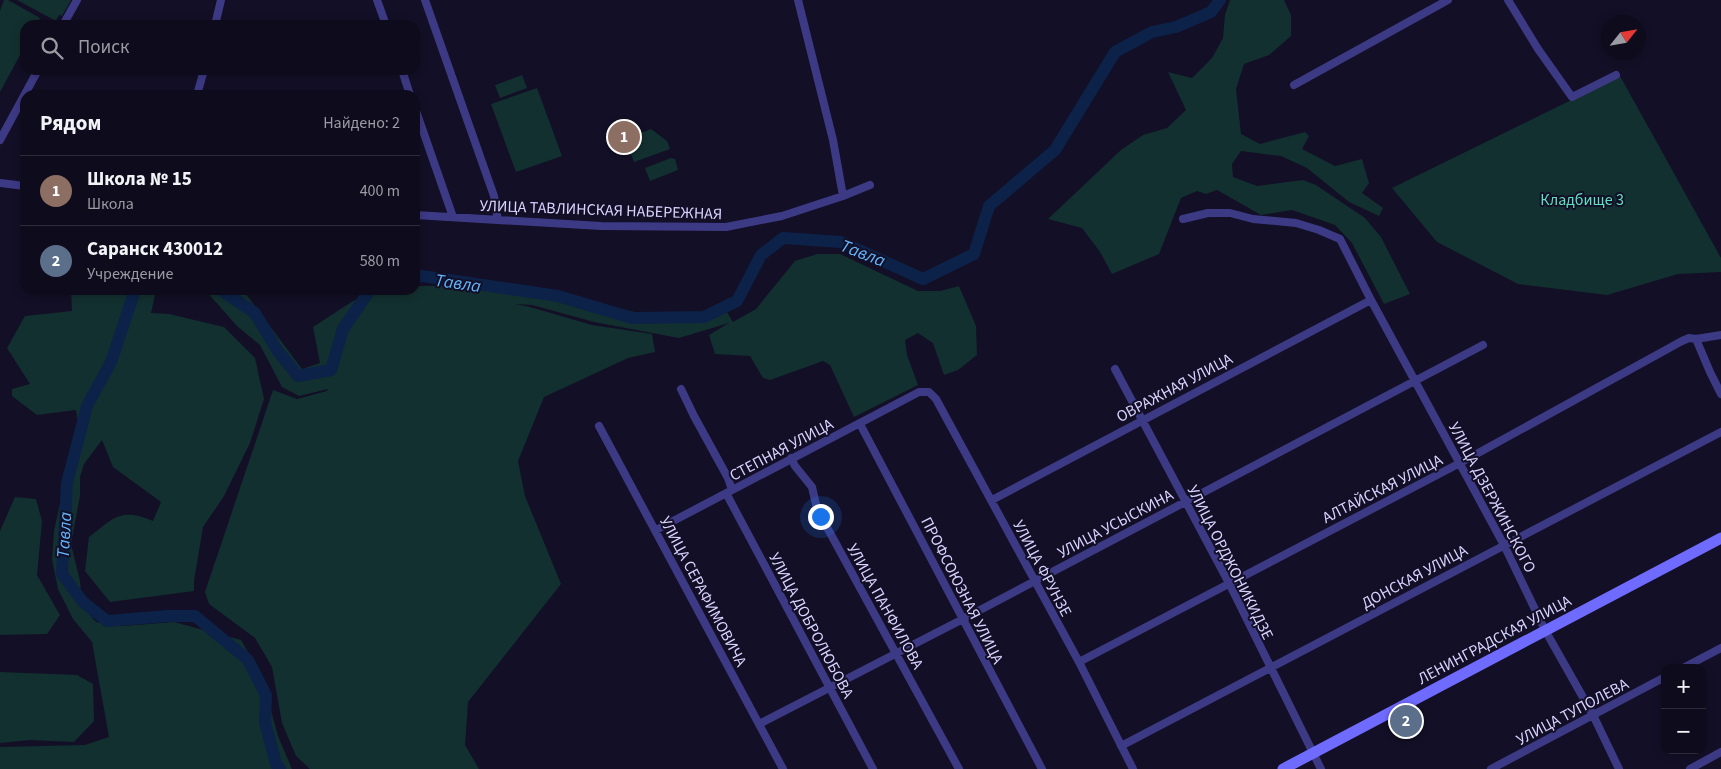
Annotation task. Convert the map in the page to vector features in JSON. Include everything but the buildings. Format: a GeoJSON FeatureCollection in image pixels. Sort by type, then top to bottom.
{"type":"FeatureCollection","features":[{"type":"Feature","properties":{"kind":"street"},"geometry":{"type":"LineString","coordinates":[[66,20],[76,0]]}},
{"type":"Feature","properties":{"kind":"street"},"geometry":{"type":"LineString","coordinates":[[216,20],[221,0]]}},
{"type":"Feature","properties":{"kind":"street"},"geometry":{"type":"LineString","coordinates":[[377,0],[384,20]]}},
{"type":"Feature","properties":{"kind":"street"},"geometry":{"type":"LineString","coordinates":[[424,0],[494,196],[498,220]]}},
{"type":"Feature","properties":{"kind":"street"},"geometry":{"type":"LineString","coordinates":[[798,0],[832,140],[843,196]]}},
{"type":"Feature","properties":{"kind":"street"},"geometry":{"type":"LineString","coordinates":[[1294,85],[1448,0]]}},
{"type":"Feature","properties":{"kind":"street"},"geometry":{"type":"LineString","coordinates":[[1508,0],[1572,97],[1616,75]]}},
{"type":"Feature","properties":{"kind":"street"},"geometry":{"type":"LineString","coordinates":[[27,90],[35,75]]}},
{"type":"Feature","properties":{"kind":"street"},"geometry":{"type":"LineString","coordinates":[[198,90],[203,75]]}},
{"type":"Feature","properties":{"kind":"street"},"geometry":{"type":"LineString","coordinates":[[404,75],[408,90]]}},
{"type":"Feature","properties":{"kind":"street"},"geometry":{"type":"LineString","coordinates":[[0,140],[20,103]]}},
{"type":"Feature","properties":{"kind":"street"},"geometry":{"type":"LineString","coordinates":[[420,122],[453,218]]}},
{"type":"Feature","properties":{"kind":"street"},"geometry":{"type":"LineString","coordinates":[[0,183],[20,185]]}},
{"type":"Feature","properties":{"kind":"street","name":"УЛИЦА ТАВЛИНСКАЯ НАБЕРЕЖНАЯ"},"geometry":{"type":"LineString","coordinates":[[420,215],[601,226],[726,227],[782,216],[870,185]]}},
{"type":"Feature","properties":{"kind":"street","name":"УЛИЦА ДЗЕРЖИНСКОГО"},"geometry":{"type":"LineString","coordinates":[[1183,219],[1208,213],[1230,213],[1253,219],[1296,223],[1340,239],[1504,545],[1545,630],[1593,715],[1619,769]]}},
{"type":"Feature","properties":{"kind":"street","name":"ОВРАЖНАЯ УЛИЦА"},"geometry":{"type":"LineString","coordinates":[[992,500],[1371,300]]}},
{"type":"Feature","properties":{"kind":"street","name":"АЛТАЙСКАЯ УЛИЦА"},"geometry":{"type":"LineString","coordinates":[[1079,662],[1460,463],[1682,341],[1689,338],[1696,339],[1721,335]]}},
{"type":"Feature","properties":{"kind":"street"},"geometry":{"type":"LineString","coordinates":[[1696,339],[1721,394]]}},
{"type":"Feature","properties":{"kind":"street","name":"УЛИЦА УСЫСКИНА"},"geometry":{"type":"LineString","coordinates":[[759,724],[963,619],[1483,345]]}},
{"type":"Feature","properties":{"kind":"street","name":"УЛИЦА ОРДЖОНИКИДЗЕ"},"geometry":{"type":"LineString","coordinates":[[1115,368],[1228,583],[1321,769]]}},
{"type":"Feature","properties":{"kind":"street","name":"УЛИЦА ДОБРОЛЮБОВА"},"geometry":{"type":"LineString","coordinates":[[681,389],[728,478],[729,492],[829,688],[873,769]]}},
{"type":"Feature","properties":{"kind":"street","name":"УЛИЦА ФРУНЗЕ"},"geometry":{"type":"LineString","coordinates":[[919,392],[925,390],[933,394],[1079,662],[1133,769]]}},
{"type":"Feature","properties":{"kind":"street","name":"СТЕПНАЯ УЛИЦА"},"geometry":{"type":"LineString","coordinates":[[656,530],[919,392]]}},
{"type":"Feature","properties":{"kind":"street","name":"ПРОФСОЮЗНАЯ УЛИЦА"},"geometry":{"type":"LineString","coordinates":[[860,424],[1042,769]]}},
{"type":"Feature","properties":{"kind":"street","name":"УЛИЦА СЕРАФИМОВИЧА"},"geometry":{"type":"LineString","coordinates":[[599,426],[783,769]]}},
{"type":"Feature","properties":{"kind":"street","name":"ДОНСКАЯ УЛИЦА"},"geometry":{"type":"LineString","coordinates":[[1121,746],[1721,432]]}},
{"type":"Feature","properties":{"kind":"street","name":"УЛИЦА ПАНФИЛОВА"},"geometry":{"type":"LineString","coordinates":[[791,458],[812,487],[817,509],[959,769]]}},
{"type":"Feature","properties":{"kind":"street","name":"ЛЕНИНГРАДСКАЯ УЛИЦА"},"geometry":{"type":"LineString","coordinates":[[1283,769],[1721,538]]}},
{"type":"Feature","properties":{"kind":"street"},"geometry":{"type":"LineString","coordinates":[[1691,664],[1721,648]]}},
{"type":"Feature","properties":{"kind":"street","name":"УЛИЦА ТУПОЛЕВА"},"geometry":{"type":"LineString","coordinates":[[1491,769],[1661,679]]}},
{"type":"Feature","properties":{"kind":"street"},"geometry":{"type":"LineString","coordinates":[[1690,769],[1721,752]]}},
{"type":"Feature","properties":{"kind":"green space"},"geometry":{"type":"Polygon","coordinates":[[[4,0],[8,0],[40,18],[39,20],[20,20],[20,55],[0,92],[0,11],[4,0]]]}},
{"type":"Feature","properties":{"kind":"green space"},"geometry":{"type":"Polygon","coordinates":[[[17,0],[71,0],[62,16],[59,15],[56,20],[17,0]]]}},
{"type":"Feature","properties":{"kind":"green space"},"geometry":{"type":"Polygon","coordinates":[[[1230,0],[1284,0],[1291,15],[1291,36],[1269,55],[1244,64],[1236,89],[1241,134],[1260,144],[1305,132],[1309,136],[1302,149],[1335,166],[1362,159],[1369,183],[1362,193],[1383,208],[1379,216],[1349,202],[1307,168],[1281,156],[1241,151],[1232,164],[1233,177],[1257,186],[1303,180],[1316,185],[1365,218],[1381,237],[1410,294],[1384,304],[1352,243],[1335,225],[1292,210],[1261,215],[1217,190],[1206,194],[1197,191],[1181,198],[1159,254],[1112,274],[1100,252],[1082,228],[1048,219],[1121,150],[1143,135],[1167,128],[1186,110],[1168,72],[1192,78],[1212,58],[1223,38],[1225,15],[1230,0]]]}},
{"type":"Feature","properties":{"kind":"green space"},"geometry":{"type":"Polygon","coordinates":[[[522,75],[527,88],[500,98],[495,85],[522,75]]]}},
{"type":"Feature","properties":{"kind":"green space","name":"Кладбище 3"},"geometry":{"type":"Polygon","coordinates":[[[1620,76],[1721,258],[1721,272],[1678,274],[1607,295],[1518,284],[1437,242],[1392,188],[1620,76]]]}},
{"type":"Feature","properties":{"kind":"green space"},"geometry":{"type":"Polygon","coordinates":[[[537,88],[562,156],[516,172],[491,104],[537,88]]]}},
{"type":"Feature","properties":{"kind":"green space"},"geometry":{"type":"Polygon","coordinates":[[[651,129],[667,141],[670,149],[634,162],[625,139],[651,129]]]}},
{"type":"Feature","properties":{"kind":"green space"},"geometry":{"type":"Polygon","coordinates":[[[671,158],[675,159],[678,170],[650,181],[645,168],[671,158]]]}},
{"type":"Feature","properties":{"kind":"green space"},"geometry":{"type":"Polygon","coordinates":[[[817,254],[840,254],[918,291],[940,291],[959,286],[976,326],[977,355],[958,370],[944,375],[933,343],[918,333],[905,340],[907,355],[918,385],[854,417],[830,365],[823,361],[770,380],[763,378],[750,356],[715,354],[709,335],[729,323],[679,338],[594,322],[532,305],[515,304],[592,325],[652,334],[655,352],[628,358],[544,397],[518,461],[525,496],[561,584],[468,702],[465,745],[479,769],[310,769],[296,756],[282,723],[272,667],[255,638],[209,604],[205,592],[273,390],[297,399],[327,391],[328,389],[299,396],[282,387],[260,345],[237,326],[209,295],[247,295],[302,369],[320,363],[313,327],[353,301],[369,295],[420,295],[420,286],[521,285],[673,323],[722,304],[733,322],[756,309],[795,261],[817,254]]]}},
{"type":"Feature","properties":{"kind":"green space"},"geometry":{"type":"Polygon","coordinates":[[[71,295],[155,295],[151,313],[169,314],[224,327],[255,358],[264,399],[250,443],[224,496],[203,527],[194,591],[110,602],[85,571],[89,537],[112,520],[125,515],[133,515],[153,521],[161,502],[113,467],[102,440],[84,464],[80,477],[80,496],[71,544],[80,581],[82,606],[96,622],[123,626],[174,622],[241,640],[261,674],[278,736],[292,769],[0,769],[0,747],[85,745],[109,737],[92,642],[73,619],[58,589],[52,559],[54,531],[72,447],[81,446],[76,410],[37,415],[12,396],[12,389],[30,384],[7,348],[25,316],[72,311],[71,295]]]}},
{"type":"Feature","properties":{"kind":"green space"},"geometry":{"type":"Polygon","coordinates":[[[15,497],[36,499],[42,521],[37,575],[60,615],[47,634],[0,635],[0,531],[15,497]]]}},
{"type":"Feature","properties":{"kind":"green space"},"geometry":{"type":"Polygon","coordinates":[[[0,672],[77,675],[93,684],[94,721],[74,742],[30,740],[0,743],[0,672]]]}},
{"type":"Feature","properties":{"kind":"waterway","name":"Тавла"},"geometry":{"type":"LineString","coordinates":[[420,276],[558,296],[632,318],[704,317],[737,301],[761,255],[783,238],[841,242],[923,279],[974,254],[989,206],[1055,150],[1115,52],[1152,32],[1176,27],[1211,12],[1220,0]]}},
{"type":"Feature","properties":{"kind":"waterway","name":"Тавла"},"geometry":{"type":"LineString","coordinates":[[133,295],[111,362],[87,406],[67,483],[62,574],[83,602],[107,621],[167,616],[195,616],[248,660],[266,695],[265,722],[276,764],[280,769]]}},
{"type":"Feature","properties":{"kind":"waterway","name":"Тавла"},"geometry":{"type":"LineString","coordinates":[[228,295],[255,313],[277,350],[298,376],[331,370],[343,329],[367,295]]}},
{"type":"Feature","properties":{"kind":"place","name":"Школа № 15"},"geometry":{"type":"Point","coordinates":[624,137]}},
{"type":"Feature","properties":{"kind":"place","name":"Саранск 430012"},"geometry":{"type":"Point","coordinates":[1406,721]}}]}
